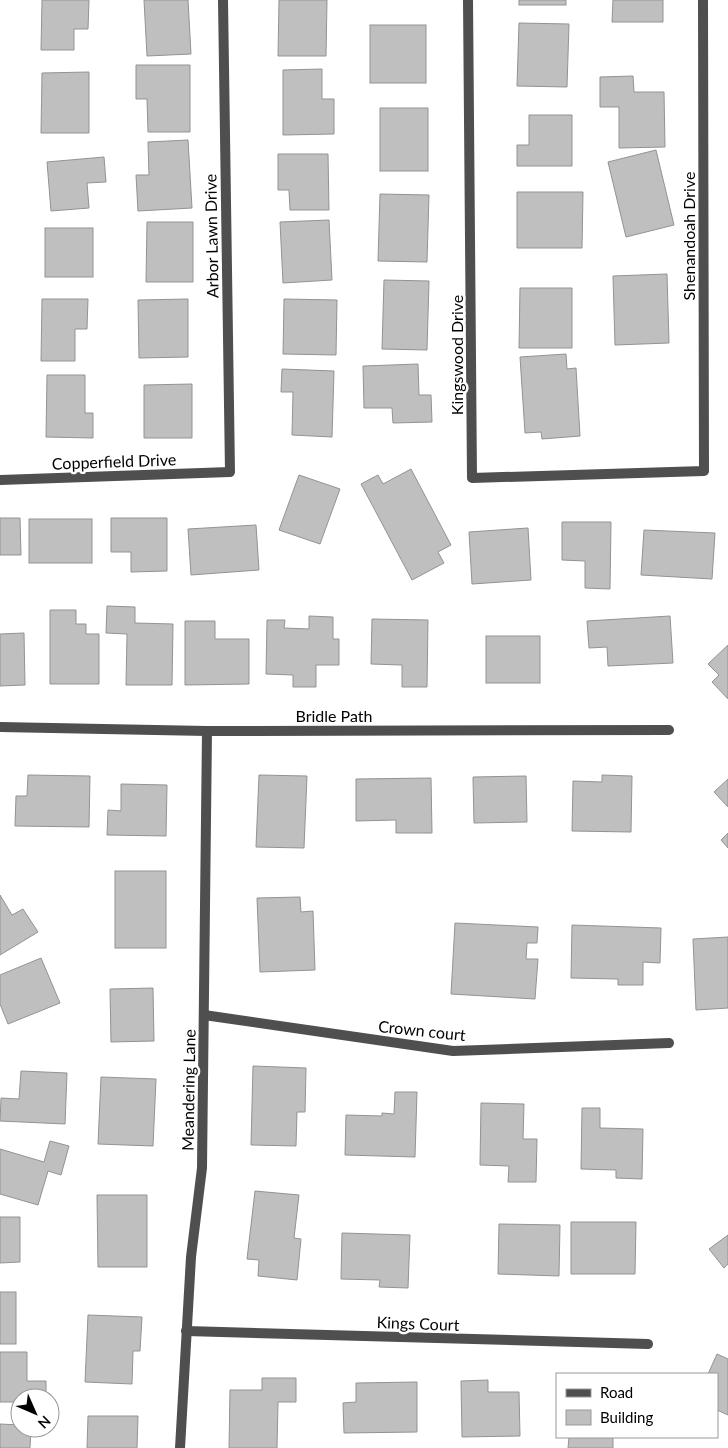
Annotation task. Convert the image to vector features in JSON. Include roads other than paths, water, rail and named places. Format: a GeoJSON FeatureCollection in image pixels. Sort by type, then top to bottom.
{"type":"FeatureCollection","features":[{"type":"Feature","properties":{"kind":"street","name":"Arbor Lawn Drive"},"geometry":{"type":"LineString","coordinates":[[223,0],[230,472]]}},
{"type":"Feature","properties":{"kind":"street","name":"Kingswood Drive"},"geometry":{"type":"LineString","coordinates":[[468,0],[472,478],[704,471]]}},
{"type":"Feature","properties":{"kind":"street","name":"Shenandoah Drive"},"geometry":{"type":"LineString","coordinates":[[703,0],[704,471]]}},
{"type":"Feature","properties":{"kind":"street","name":"Copperfield Drive"},"geometry":{"type":"LineString","coordinates":[[0,480],[230,472]]}},
{"type":"Feature","properties":{"kind":"street","name":"Bridle Path"},"geometry":{"type":"LineString","coordinates":[[0,727],[207,731],[668,730]]}},
{"type":"Feature","properties":{"kind":"street","name":"Meandering Lane"},"geometry":{"type":"LineString","coordinates":[[180,1448],[191,1257],[202,1168],[207,731]]}},
{"type":"Feature","properties":{"kind":"street","name":"Crown court"},"geometry":{"type":"LineString","coordinates":[[204,1015],[453,1051],[669,1043]]}},
{"type":"Feature","properties":{"kind":"street","name":"Kings Court"},"geometry":{"type":"LineString","coordinates":[[186,1331],[648,1344]]}}]}
